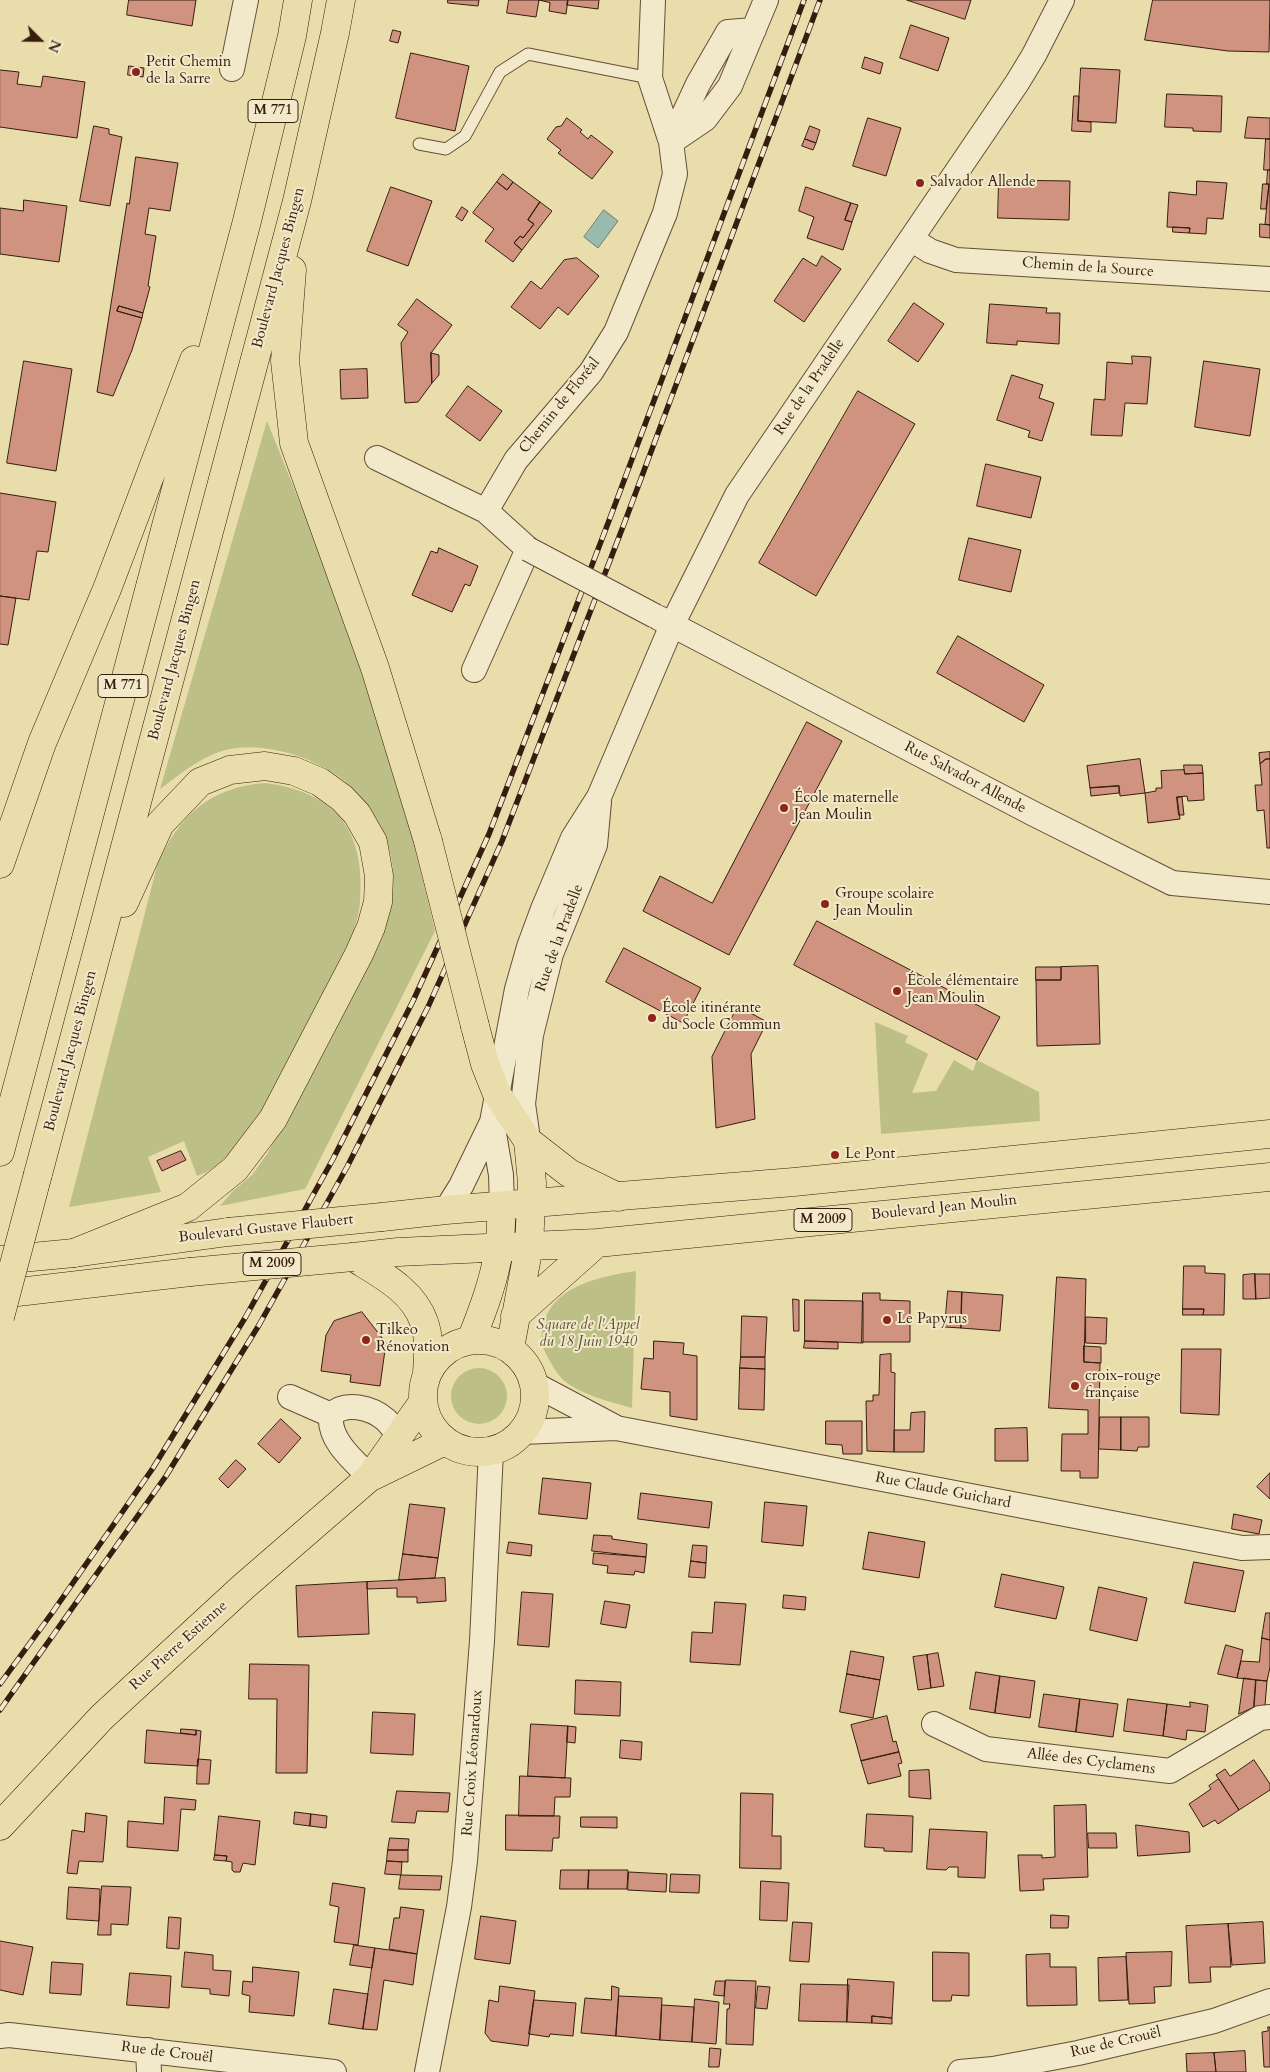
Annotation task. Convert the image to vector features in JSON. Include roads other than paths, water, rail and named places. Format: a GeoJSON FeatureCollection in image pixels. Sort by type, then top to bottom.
{"type":"FeatureCollection","features":[{"type":"Feature","properties":{"kind":"main road","name":"M 771"},"geometry":{"type":"LineString","coordinates":[[0,1152],[246,221],[292,36],[298,0]]}},
{"type":"Feature","properties":{"kind":"main road","name":"Boulevard Jacques Bingen"},"geometry":{"type":"LineString","coordinates":[[0,1317],[297,201],[341,0]]}},
{"type":"Feature","properties":{"kind":"main road"},"geometry":{"type":"LineString","coordinates":[[297,201],[285,361],[294,443],[375,668],[428,841],[485,1064],[497,1094],[528,1141],[569,1173],[618,1197]]}},
{"type":"Feature","properties":{"kind":"main road"},"geometry":{"type":"LineString","coordinates":[[0,864],[42,743],[107,589],[246,221]]}},
{"type":"Feature","properties":{"kind":"main road"},"geometry":{"type":"LineString","coordinates":[[74,1253],[188,1207],[235,1169],[273,1119],[354,963],[371,926],[378,902],[379,876],[373,842],[357,814],[342,798],[320,782],[294,771],[265,766],[230,770],[200,782],[160,824],[94,968]]}},
{"type":"Feature","properties":{"kind":"main road","name":"M 2009"},"geometry":{"type":"LineString","coordinates":[[532,1203],[794,1182],[1270,1134]]}},
{"type":"Feature","properties":{"kind":"main road"},"geometry":{"type":"LineString","coordinates":[[510,1348],[529,1246],[532,1203],[528,1141]]}},
{"type":"Feature","properties":{"kind":"main road","name":"Boulevard Jean Moulin"},"geometry":{"type":"LineString","coordinates":[[529,1246],[597,1243],[1270,1177]]}},
{"type":"Feature","properties":{"kind":"main road","name":"Boulevard Gustave Flaubert"},"geometry":{"type":"LineString","coordinates":[[0,1260],[74,1253],[228,1232],[532,1203]]}},
{"type":"Feature","properties":{"kind":"main road"},"geometry":{"type":"LineString","coordinates":[[471,1340],[486,1302],[499,1247],[502,1206]]}},
{"type":"Feature","properties":{"kind":"main road"},"geometry":{"type":"LineString","coordinates":[[515,1316],[597,1243]]}},
{"type":"Feature","properties":{"kind":"main road","name":"M 2009"},"geometry":{"type":"LineString","coordinates":[[0,1294],[190,1272],[398,1252],[529,1246]]}},
{"type":"Feature","properties":{"kind":"main road"},"geometry":{"type":"LineString","coordinates":[[353,1257],[394,1283],[414,1304],[424,1322],[428,1345],[423,1402],[426,1417],[434,1430],[445,1441],[459,1449],[475,1452],[491,1451],[503,1447],[522,1432],[534,1409],[536,1397],[530,1370],[510,1348],[491,1341],[471,1340],[457,1343],[445,1350],[434,1360],[427,1372]]}},
{"type":"Feature","properties":{"kind":"main road","name":"Rue Pierre Estienne"},"geometry":{"type":"LineString","coordinates":[[0,1826],[102,1717],[243,1587],[370,1477],[423,1402]]}},
{"type":"Feature","properties":{"kind":"main road","name":"Rue Pierre Estienne"},"geometry":{"type":"LineString","coordinates":[[370,1477],[445,1441]]}},
{"type":"Feature","properties":{"kind":"street"},"geometry":{"type":"LineString","coordinates":[[232,69],[246,0]]}},
{"type":"Feature","properties":{"kind":"street","name":"Chemin de Floréal"},"geometry":{"type":"LineString","coordinates":[[486,511],[516,460],[591,372],[616,332],[666,213],[675,174],[671,142],[650,78],[651,15],[654,0]]}},
{"type":"Feature","properties":{"kind":"street"},"geometry":{"type":"LineString","coordinates":[[671,142],[698,84],[728,32],[754,30],[766,0]]}},
{"type":"Feature","properties":{"kind":"street","name":"Rue de la Pradelle"},"geometry":{"type":"LineString","coordinates":[[492,1122],[517,989],[529,947],[573,838],[599,797],[663,620],[738,495],[1018,83],[1062,0]]}},
{"type":"Feature","properties":{"kind":"street","name":"Chemin de la Source"},"geometry":{"type":"LineString","coordinates":[[911,239],[930,251],[956,260],[1270,279]]}},
{"type":"Feature","properties":{"kind":"street"},"geometry":{"type":"LineString","coordinates":[[377,458],[486,511],[528,549],[663,620]]}},
{"type":"Feature","properties":{"kind":"street"},"geometry":{"type":"LineString","coordinates":[[474,670],[528,549]]}},
{"type":"Feature","properties":{"kind":"street","name":"Rue Salvador Allende"},"geometry":{"type":"LineString","coordinates":[[663,620],[1025,810],[1172,883],[1270,892]]}},
{"type":"Feature","properties":{"kind":"street","name":"Rue de la Pradelle"},"geometry":{"type":"LineString","coordinates":[[528,1141],[523,1104],[531,1035],[551,954],[595,845],[599,797]]}},
{"type":"Feature","properties":{"kind":"street"},"geometry":{"type":"LineString","coordinates":[[492,1122],[501,1175],[502,1206]]}},
{"type":"Feature","properties":{"kind":"street"},"geometry":{"type":"LineString","coordinates":[[446,1210],[462,1186],[492,1122]]}},
{"type":"Feature","properties":{"kind":"street","name":"Rue Claude Guichard"},"geometry":{"type":"LineString","coordinates":[[534,1384],[616,1428]]}},
{"type":"Feature","properties":{"kind":"street"},"geometry":{"type":"LineString","coordinates":[[290,1397],[331,1415]]}},
{"type":"Feature","properties":{"kind":"street"},"geometry":{"type":"LineString","coordinates":[[370,1477],[342,1447],[332,1431],[331,1415],[337,1409],[346,1406],[358,1407],[374,1412],[385,1420],[399,1436]]}},
{"type":"Feature","properties":{"kind":"street","name":"Rue Claude Guichard"},"geometry":{"type":"LineString","coordinates":[[522,1432],[616,1428],[1242,1548],[1270,1548]]}},
{"type":"Feature","properties":{"kind":"street","name":"Rue Croix Léonardoux"},"geometry":{"type":"LineString","coordinates":[[427,2072],[466,1861],[482,1641],[491,1451]]}},
{"type":"Feature","properties":{"kind":"street","name":"Allée des Cyclamens"},"geometry":{"type":"LineString","coordinates":[[934,1724],[986,1749],[1170,1771],[1260,1718],[1270,1717]]}},
{"type":"Feature","properties":{"kind":"street","name":"Rue de Crouël"},"geometry":{"type":"LineString","coordinates":[[960,2072],[993,2070],[1078,2053],[1214,2021],[1270,2001]]}},
{"type":"Feature","properties":{"kind":"street","name":"Rue de Crouël"},"geometry":{"type":"LineString","coordinates":[[0,2036],[9,2034],[149,2061],[334,2072]]}},
{"type":"Feature","properties":{"kind":"lane"},"geometry":{"type":"LineString","coordinates":[[419,144],[446,149],[465,136],[500,72],[528,54],[650,78]]}},
{"type":"Feature","properties":{"kind":"railway"},"geometry":{"type":"LineString","coordinates":[[0,1684],[153,1468],[245,1318],[333,1159],[413,1001],[489,834],[610,518],[804,0]]}},
{"type":"Feature","properties":{"kind":"railway"},"geometry":{"type":"LineString","coordinates":[[0,1710],[166,1476],[259,1325],[347,1167],[428,1007],[502,841],[624,524],[820,0]]}},
{"type":"Feature","properties":{"kind":"place","name":"Petit Chemin de la Sarre"},"geometry":{"type":"Point","coordinates":[136,72]}},
{"type":"Feature","properties":{"kind":"place","name":"Salvador Allende"},"geometry":{"type":"Point","coordinates":[920,183]}},
{"type":"Feature","properties":{"kind":"place","name":"École maternelle Jean Moulin"},"geometry":{"type":"Point","coordinates":[784,808]}},
{"type":"Feature","properties":{"kind":"place","name":"Groupe scolaire Jean Moulin"},"geometry":{"type":"Point","coordinates":[825,904]}},
{"type":"Feature","properties":{"kind":"place","name":"École élémentaire Jean Moulin"},"geometry":{"type":"Point","coordinates":[897,991]}},
{"type":"Feature","properties":{"kind":"place","name":"École itinérante du Socle Commun"},"geometry":{"type":"Point","coordinates":[652,1018]}},
{"type":"Feature","properties":{"kind":"place","name":"Le Pont"},"geometry":{"type":"Point","coordinates":[835,1155]}},
{"type":"Feature","properties":{"kind":"place","name":"Le Papyrus"},"geometry":{"type":"Point","coordinates":[887,1320]}},
{"type":"Feature","properties":{"kind":"place","name":"Tilkeo Rénovation"},"geometry":{"type":"Point","coordinates":[366,1340]}},
{"type":"Feature","properties":{"kind":"place","name":"croix-rouge française"},"geometry":{"type":"Point","coordinates":[1075,1386]}},
{"type":"Feature","properties":{"kind":"park label","name":"Square de l'Appel du 18 Juin 1940"},"geometry":{"type":"Point","coordinates":[588,1334]}}]}
